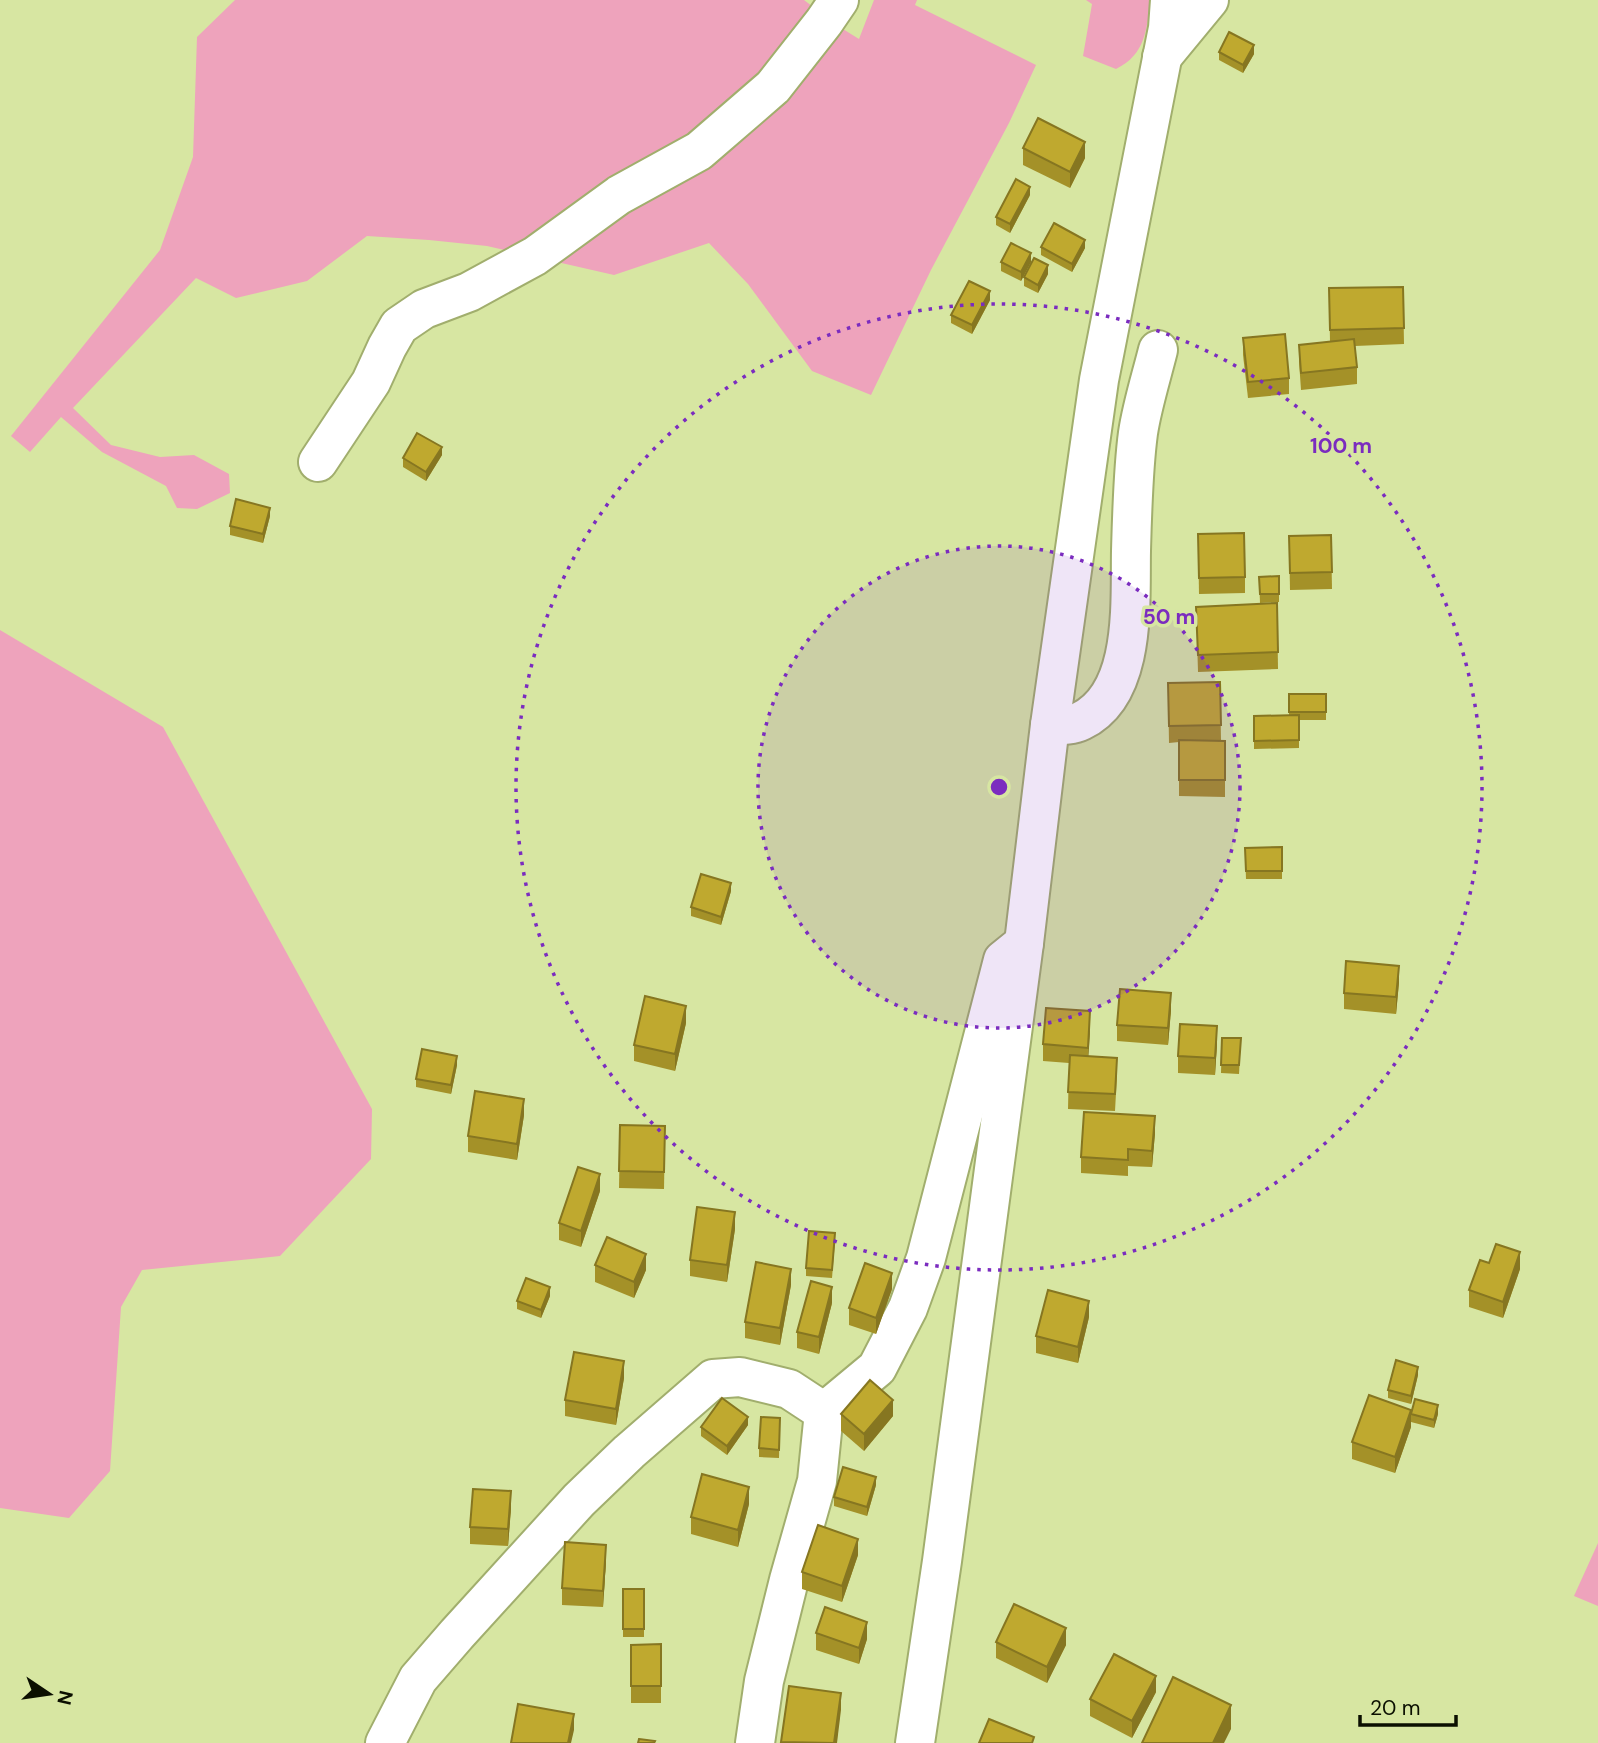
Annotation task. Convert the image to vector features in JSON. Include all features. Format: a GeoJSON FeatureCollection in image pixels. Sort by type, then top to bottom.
{"type":"FeatureCollection","features":[{"type":"Feature","properties":{"kind":"street"},"geometry":{"type":"LineString","coordinates":[[318,462],[370,382],[399,326],[424,309],[470,292],[535,257],[619,195],[699,151],[773,87],[839,0]]}},
{"type":"Feature","properties":{"kind":"street"},"geometry":{"type":"LineString","coordinates":[[915,1743],[942,1561],[1024,943],[1049,725],[1099,380],[1168,28],[1170,0]]}},
{"type":"Feature","properties":{"kind":"street"},"geometry":{"type":"LineString","coordinates":[[1162,57],[1209,0]]}},
{"type":"Feature","properties":{"kind":"street"},"geometry":{"type":"LineString","coordinates":[[1049,725],[1080,722],[1105,702],[1117,682],[1126,652],[1138,433],[1158,350]]}},
{"type":"Feature","properties":{"kind":"street"},"geometry":{"type":"LineString","coordinates":[[755,1743],[764,1681],[817,1481],[824,1412],[877,1368],[908,1308],[926,1258],[1003,960],[1024,943]]}},
{"type":"Feature","properties":{"kind":"street"},"geometry":{"type":"LineString","coordinates":[[385,1743],[418,1679],[467,1623],[579,1500],[629,1452],[713,1380],[740,1377],[789,1390],[824,1412]]}},
{"type":"Feature","properties":{"kind":"shaded area"},"geometry":{"type":"Polygon","coordinates":[[[235,0],[804,0],[859,39],[874,0],[917,0],[915,5],[1036,65],[1009,123],[931,270],[871,395],[812,371],[748,284],[709,243],[614,275],[487,246],[367,236],[307,281],[236,298],[196,278],[73,408],[111,445],[160,457],[194,455],[229,474],[230,493],[197,509],[177,508],[166,486],[102,452],[61,417],[30,452],[11,436],[160,250],[193,157],[197,37],[235,0]]]}},
{"type":"Feature","properties":{"kind":"shaded area"},"geometry":{"type":"Polygon","coordinates":[[[1086,0],[1151,0],[1146,31],[1139,48],[1126,63],[1116,69],[1083,56],[1092,4],[1086,0]]]}},
{"type":"Feature","properties":{"kind":"shaded area"},"geometry":{"type":"Polygon","coordinates":[[[0,630],[163,727],[372,1109],[371,1159],[280,1256],[142,1270],[121,1307],[110,1471],[69,1518],[0,1508],[0,630]]]}},
{"type":"Feature","properties":{"kind":"shaded area"},"geometry":{"type":"Polygon","coordinates":[[[1598,1543],[1598,1606],[1574,1596],[1598,1543]]]}},
{"type":"Feature","properties":{"kind":"building"},"geometry":{"type":"Polygon","coordinates":[[[1229,32],[1254,45],[1243,65],[1219,52],[1229,32]]]}},
{"type":"Feature","properties":{"kind":"building"},"geometry":{"type":"Polygon","coordinates":[[[1038,118],[1085,142],[1070,172],[1023,148],[1038,118]]]}},
{"type":"Feature","properties":{"kind":"building"},"geometry":{"type":"Polygon","coordinates":[[[1016,179],[1030,187],[1010,224],[996,217],[1016,179]]]}},
{"type":"Feature","properties":{"kind":"building"},"geometry":{"type":"Polygon","coordinates":[[[1054,223],[1085,240],[1072,264],[1041,247],[1054,223]]]}},
{"type":"Feature","properties":{"kind":"building"},"geometry":{"type":"Polygon","coordinates":[[[1011,243],[1031,253],[1021,272],[1001,262],[1011,243]]]}},
{"type":"Feature","properties":{"kind":"building"},"geometry":{"type":"Polygon","coordinates":[[[1034,258],[1048,265],[1038,285],[1024,277],[1034,258]]]}},
{"type":"Feature","properties":{"kind":"building"},"geometry":{"type":"Polygon","coordinates":[[[969,281],[990,291],[972,325],[951,315],[969,281]]]}},
{"type":"Feature","properties":{"kind":"building"},"geometry":{"type":"Polygon","coordinates":[[[1403,287],[1404,328],[1330,330],[1329,288],[1403,287]]]}},
{"type":"Feature","properties":{"kind":"building"},"geometry":{"type":"Polygon","coordinates":[[[1285,334],[1289,378],[1248,382],[1243,338],[1285,334]]]}},
{"type":"Feature","properties":{"kind":"building"},"geometry":{"type":"Polygon","coordinates":[[[1354,339],[1357,367],[1301,373],[1299,345],[1354,339]]]}},
{"type":"Feature","properties":{"kind":"building"},"geometry":{"type":"Polygon","coordinates":[[[417,433],[442,447],[426,472],[403,458],[417,433]]]}},
{"type":"Feature","properties":{"kind":"building"},"geometry":{"type":"Polygon","coordinates":[[[236,499],[270,508],[263,534],[230,526],[236,499]]]}},
{"type":"Feature","properties":{"kind":"building"},"geometry":{"type":"Polygon","coordinates":[[[1244,533],[1245,577],[1199,578],[1198,534],[1244,533]]]}},
{"type":"Feature","properties":{"kind":"building"},"geometry":{"type":"Polygon","coordinates":[[[1331,535],[1332,572],[1290,573],[1289,536],[1331,535]]]}},
{"type":"Feature","properties":{"kind":"building"},"geometry":{"type":"Polygon","coordinates":[[[1279,576],[1279,594],[1260,594],[1259,577],[1279,576]]]}},
{"type":"Feature","properties":{"kind":"building"},"geometry":{"type":"Polygon","coordinates":[[[1277,603],[1278,652],[1198,655],[1196,607],[1277,603]]]}},
{"type":"Feature","properties":{"kind":"building"},"geometry":{"type":"Polygon","coordinates":[[[1220,682],[1221,725],[1169,726],[1168,683],[1220,682]]]}},
{"type":"Feature","properties":{"kind":"building"},"geometry":{"type":"Polygon","coordinates":[[[1289,694],[1326,694],[1326,712],[1289,712],[1289,694]]]}},
{"type":"Feature","properties":{"kind":"building"},"geometry":{"type":"Polygon","coordinates":[[[1299,715],[1299,740],[1254,741],[1254,716],[1299,715]]]}},
{"type":"Feature","properties":{"kind":"building"},"geometry":{"type":"Polygon","coordinates":[[[1179,740],[1225,741],[1225,780],[1179,780],[1179,740]]]}},
{"type":"Feature","properties":{"kind":"building"},"geometry":{"type":"Polygon","coordinates":[[[1282,847],[1282,871],[1246,871],[1245,848],[1282,847]]]}},
{"type":"Feature","properties":{"kind":"building"},"geometry":{"type":"Polygon","coordinates":[[[701,874],[731,883],[721,917],[691,907],[701,874]]]}},
{"type":"Feature","properties":{"kind":"building"},"geometry":{"type":"Polygon","coordinates":[[[1346,961],[1399,966],[1396,997],[1344,993],[1346,961]]]}},
{"type":"Feature","properties":{"kind":"building"},"geometry":{"type":"Polygon","coordinates":[[[1120,989],[1171,993],[1168,1028],[1117,1025],[1120,989]]]}},
{"type":"Feature","properties":{"kind":"building"},"geometry":{"type":"Polygon","coordinates":[[[645,996],[686,1006],[675,1054],[634,1045],[645,996]]]}},
{"type":"Feature","properties":{"kind":"building"},"geometry":{"type":"Polygon","coordinates":[[[1046,1008],[1090,1011],[1088,1048],[1043,1044],[1046,1008]]]}},
{"type":"Feature","properties":{"kind":"building"},"geometry":{"type":"Polygon","coordinates":[[[1180,1024],[1217,1026],[1215,1058],[1178,1056],[1180,1024]]]}},
{"type":"Feature","properties":{"kind":"building"},"geometry":{"type":"Polygon","coordinates":[[[1222,1038],[1241,1038],[1239,1065],[1221,1065],[1222,1038]]]}},
{"type":"Feature","properties":{"kind":"building"},"geometry":{"type":"Polygon","coordinates":[[[422,1049],[457,1056],[451,1085],[416,1079],[422,1049]]]}},
{"type":"Feature","properties":{"kind":"building"},"geometry":{"type":"Polygon","coordinates":[[[1070,1055],[1117,1058],[1115,1094],[1068,1092],[1070,1055]]]}},
{"type":"Feature","properties":{"kind":"building"},"geometry":{"type":"Polygon","coordinates":[[[475,1091],[524,1099],[517,1144],[468,1136],[475,1091]]]}},
{"type":"Feature","properties":{"kind":"building"},"geometry":{"type":"Polygon","coordinates":[[[1084,1112],[1155,1116],[1152,1151],[1128,1149],[1128,1160],[1081,1157],[1084,1112]]]}},
{"type":"Feature","properties":{"kind":"building"},"geometry":{"type":"Polygon","coordinates":[[[620,1125],[665,1126],[664,1172],[619,1171],[620,1125]]]}},
{"type":"Feature","properties":{"kind":"building"},"geometry":{"type":"Polygon","coordinates":[[[578,1167],[600,1174],[581,1231],[559,1223],[578,1167]]]}},
{"type":"Feature","properties":{"kind":"building"},"geometry":{"type":"Polygon","coordinates":[[[697,1207],[735,1212],[727,1265],[690,1260],[697,1207]]]}},
{"type":"Feature","properties":{"kind":"building"},"geometry":{"type":"Polygon","coordinates":[[[809,1231],[835,1233],[832,1270],[806,1268],[809,1231]]]}},
{"type":"Feature","properties":{"kind":"building"},"geometry":{"type":"Polygon","coordinates":[[[607,1237],[646,1254],[634,1282],[595,1265],[607,1237]]]}},
{"type":"Feature","properties":{"kind":"building"},"geometry":{"type":"Polygon","coordinates":[[[1496,1244],[1520,1252],[1503,1302],[1469,1290],[1480,1260],[1489,1263],[1496,1244]]]}},
{"type":"Feature","properties":{"kind":"building"},"geometry":{"type":"Polygon","coordinates":[[[756,1262],[791,1269],[780,1328],[745,1322],[756,1262]]]}},
{"type":"Feature","properties":{"kind":"building"},"geometry":{"type":"Polygon","coordinates":[[[865,1263],[892,1273],[876,1318],[849,1308],[865,1263]]]}},
{"type":"Feature","properties":{"kind":"building"},"geometry":{"type":"Polygon","coordinates":[[[526,1278],[550,1287],[541,1310],[517,1301],[526,1278]]]}},
{"type":"Feature","properties":{"kind":"building"},"geometry":{"type":"Polygon","coordinates":[[[811,1281],[832,1287],[819,1337],[797,1332],[811,1281]]]}},
{"type":"Feature","properties":{"kind":"building"},"geometry":{"type":"Polygon","coordinates":[[[1048,1290],[1089,1301],[1078,1347],[1036,1336],[1048,1290]]]}},
{"type":"Feature","properties":{"kind":"building"},"geometry":{"type":"Polygon","coordinates":[[[574,1352],[624,1361],[616,1409],[565,1400],[574,1352]]]}},
{"type":"Feature","properties":{"kind":"building"},"geometry":{"type":"Polygon","coordinates":[[[1396,1360],[1418,1367],[1411,1396],[1388,1390],[1396,1360]]]}},
{"type":"Feature","properties":{"kind":"building"},"geometry":{"type":"Polygon","coordinates":[[[870,1380],[893,1400],[864,1434],[841,1414],[870,1380]]]}},
{"type":"Feature","properties":{"kind":"building"},"geometry":{"type":"Polygon","coordinates":[[[1369,1395],[1411,1410],[1395,1457],[1352,1442],[1369,1395]]]}},
{"type":"Feature","properties":{"kind":"building"},"geometry":{"type":"Polygon","coordinates":[[[722,1398],[748,1417],[727,1446],[701,1427],[722,1398]]]}},
{"type":"Feature","properties":{"kind":"building"},"geometry":{"type":"Polygon","coordinates":[[[1415,1399],[1438,1405],[1434,1420],[1411,1414],[1415,1399]]]}},
{"type":"Feature","properties":{"kind":"building"},"geometry":{"type":"Polygon","coordinates":[[[761,1417],[780,1418],[779,1450],[759,1448],[761,1417]]]}},
{"type":"Feature","properties":{"kind":"building"},"geometry":{"type":"Polygon","coordinates":[[[843,1467],[876,1477],[867,1507],[834,1497],[843,1467]]]}},
{"type":"Feature","properties":{"kind":"building"},"geometry":{"type":"Polygon","coordinates":[[[702,1474],[749,1487],[738,1530],[691,1517],[702,1474]]]}},
{"type":"Feature","properties":{"kind":"building"},"geometry":{"type":"Polygon","coordinates":[[[473,1489],[511,1491],[508,1529],[470,1527],[473,1489]]]}},
{"type":"Feature","properties":{"kind":"building"},"geometry":{"type":"Polygon","coordinates":[[[818,1525],[858,1539],[842,1586],[802,1572],[818,1525]]]}},
{"type":"Feature","properties":{"kind":"building"},"geometry":{"type":"Polygon","coordinates":[[[565,1542],[606,1545],[603,1591],[562,1588],[565,1542]]]}},
{"type":"Feature","properties":{"kind":"building"},"geometry":{"type":"Polygon","coordinates":[[[623,1589],[644,1589],[644,1629],[623,1629],[623,1589]]]}},
{"type":"Feature","properties":{"kind":"building"},"geometry":{"type":"Polygon","coordinates":[[[1014,1604],[1066,1628],[1047,1667],[996,1642],[1014,1604]]]}},
{"type":"Feature","properties":{"kind":"building"},"geometry":{"type":"Polygon","coordinates":[[[825,1607],[867,1622],[859,1648],[816,1633],[825,1607]]]}},
{"type":"Feature","properties":{"kind":"building"},"geometry":{"type":"Polygon","coordinates":[[[661,1644],[661,1686],[631,1686],[631,1645],[661,1644]]]}},
{"type":"Feature","properties":{"kind":"building"},"geometry":{"type":"Polygon","coordinates":[[[1114,1654],[1156,1676],[1132,1721],[1090,1699],[1114,1654]]]}},
{"type":"Feature","properties":{"kind":"building"},"geometry":{"type":"Polygon","coordinates":[[[1173,1677],[1231,1705],[1213,1743],[1142,1743],[1173,1677]]]}},
{"type":"Feature","properties":{"kind":"building"},"geometry":{"type":"Polygon","coordinates":[[[789,1686],[841,1693],[834,1743],[781,1742],[789,1686]]]}},
{"type":"Feature","properties":{"kind":"building"},"geometry":{"type":"Polygon","coordinates":[[[518,1704],[574,1714],[568,1743],[511,1743],[518,1704]]]}},
{"type":"Feature","properties":{"kind":"building"},"geometry":{"type":"Polygon","coordinates":[[[989,1719],[1034,1737],[1032,1743],[979,1743],[989,1719]]]}},
{"type":"Feature","properties":{"kind":"building"},"geometry":{"type":"Polygon","coordinates":[[[639,1739],[655,1741],[638,1743],[639,1739]]]}}]}
